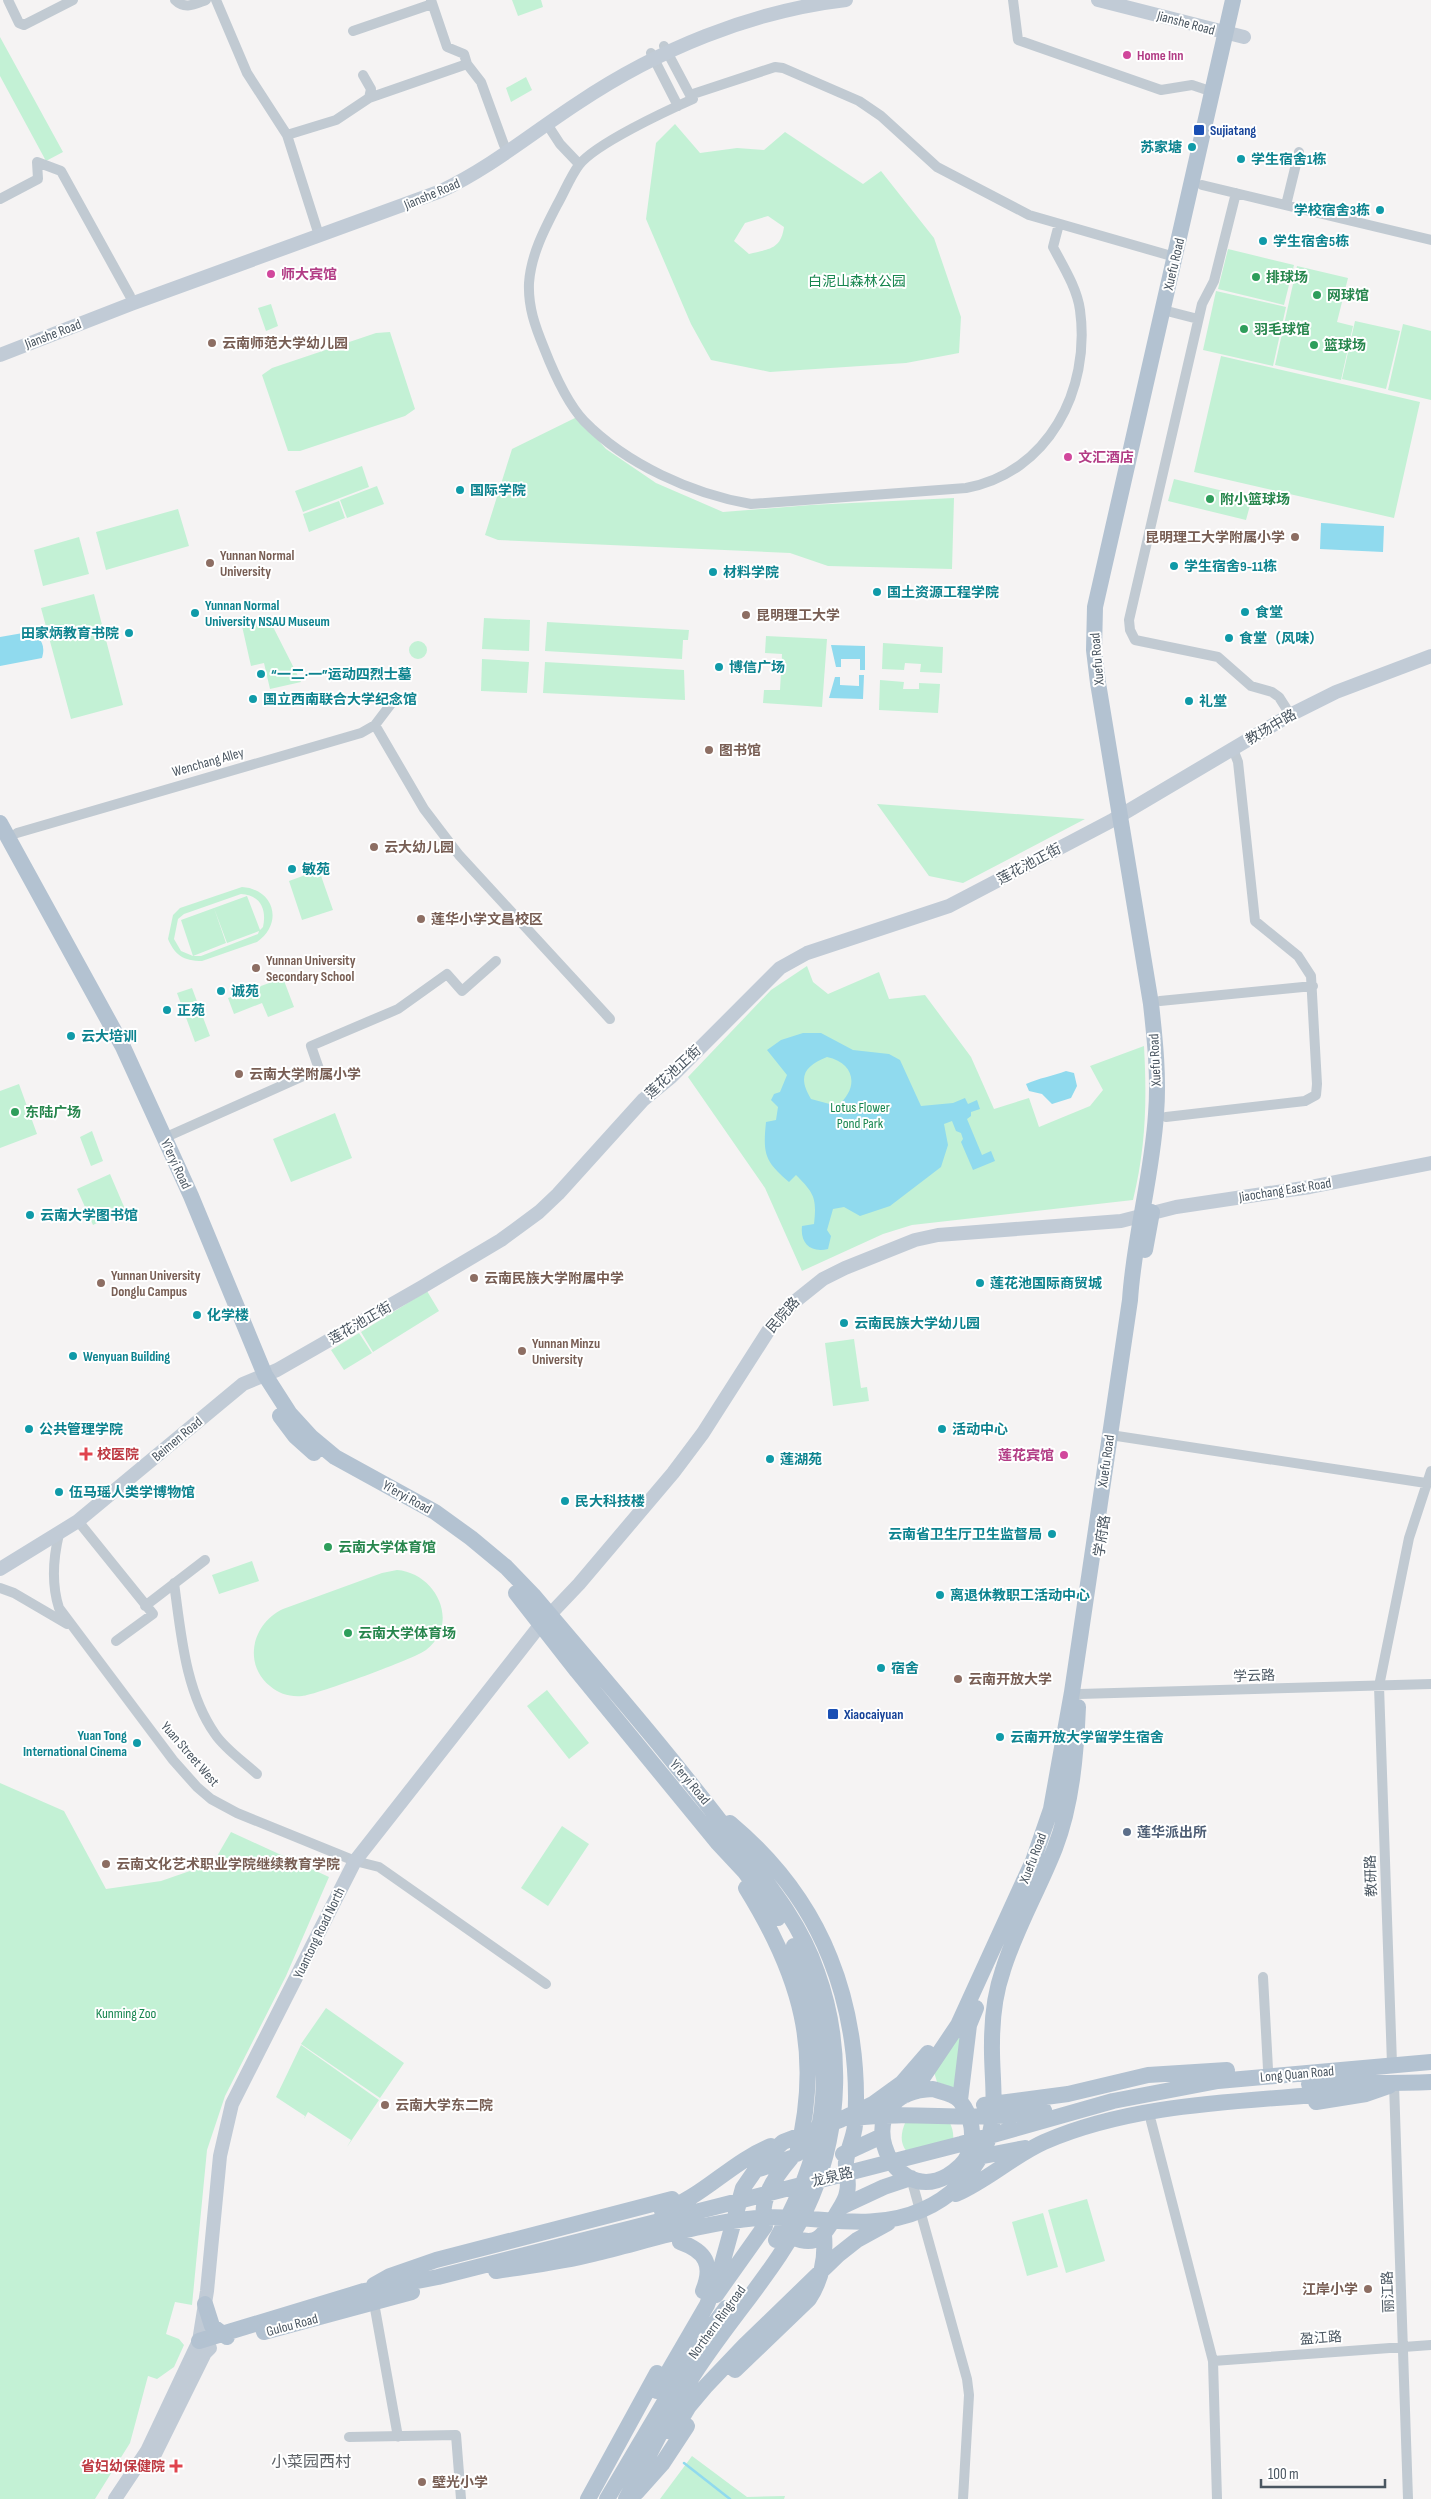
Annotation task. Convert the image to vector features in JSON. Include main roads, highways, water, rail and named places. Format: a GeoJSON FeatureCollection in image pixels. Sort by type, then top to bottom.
{"type":"FeatureCollection","features":[{"type":"Feature","properties":{"kind":"main road","name":"Jianshe Road"},"geometry":{"type":"LineString","coordinates":[[0,346],[130,296],[438,184],[468,169],[590,86],[727,20],[799,0]]}},
{"type":"Feature","properties":{"kind":"main road","name":"Jianshe Road"},"geometry":{"type":"LineString","coordinates":[[666,50],[760,18],[846,0]]}},
{"type":"Feature","properties":{"kind":"main road","name":"Jianshe Road"},"geometry":{"type":"LineString","coordinates":[[1098,0],[1245,34]]}},
{"type":"Feature","properties":{"kind":"main road","name":"Jianshe Road"},"geometry":{"type":"LineString","coordinates":[[1132,0],[1228,30]]}},
{"type":"Feature","properties":{"kind":"main road","name":"Xuefu Road"},"geometry":{"type":"LineString","coordinates":[[906,2094],[917,2086],[958,2024],[1034,1861],[1051,1809],[1072,1692],[1130,1300],[1132,1260],[1146,1214],[1156,1116],[1155,1047],[1151,1004],[1098,683],[1094,650],[1095,607],[1228,30],[1233,0]]}},
{"type":"Feature","properties":{"kind":"main road","name":"Jianshe Road"},"geometry":{"type":"LineString","coordinates":[[0,355],[131,304],[441,192],[477,173],[599,89],[653,56]]}},
{"type":"Feature","properties":{"kind":"main road","name":"教场中路"},"geometry":{"type":"LineString","coordinates":[[1120,815],[1290,715],[1336,692],[1431,656]]}},
{"type":"Feature","properties":{"kind":"main road","name":"莲花池正街"},"geometry":{"type":"LineString","coordinates":[[260,1376],[277,1370],[422,1287],[500,1240],[539,1212],[558,1194],[639,1104],[674,1074],[780,968],[807,953],[949,906],[1120,815]]}},
{"type":"Feature","properties":{"kind":"main road","name":"Yi'eryi Road"},"geometry":{"type":"LineString","coordinates":[[0,823],[6,841],[119,1058],[260,1376],[311,1437],[335,1457],[435,1512],[506,1567],[717,1842],[745,1872],[773,1910],[793,1943],[809,1983],[820,2027],[824,2066],[823,2104],[809,2149]]}},
{"type":"Feature","properties":{"kind":"main road","name":"Yi'eryi Road"},"geometry":{"type":"LineString","coordinates":[[6,841],[123,1047],[191,1196],[260,1376]]}},
{"type":"Feature","properties":{"kind":"main road","name":"Jiaochang East Road"},"geometry":{"type":"LineString","coordinates":[[1146,1214],[1310,1187],[1431,1163]]}},
{"type":"Feature","properties":{"kind":"main road","name":"学府路"},"geometry":{"type":"LineString","coordinates":[[962,2104],[969,2025],[994,1962],[1039,1864],[1057,1810],[1079,1694],[1118,1436],[1146,1214]]}},
{"type":"Feature","properties":{"kind":"main road","name":"民院路"},"geometry":{"type":"LineString","coordinates":[[545,1619],[685,1457],[703,1433],[772,1325],[800,1296],[823,1279],[889,1250],[938,1235],[1094,1224],[1146,1214]]}},
{"type":"Feature","properties":{"kind":"main road","name":"Beimen Road"},"geometry":{"type":"LineString","coordinates":[[0,1569],[78,1521],[243,1384],[260,1376]]}},
{"type":"Feature","properties":{"kind":"main road","name":"Yi'eryi Road"},"geometry":{"type":"LineString","coordinates":[[545,1619],[708,1803],[770,1885],[800,1933],[817,1972],[828,2011],[834,2054],[835,2095],[809,2149]]}},
{"type":"Feature","properties":{"kind":"main road","name":"Yuantong Road North"},"geometry":{"type":"LineString","coordinates":[[205,2304],[220,2156],[232,2104],[355,1861],[545,1619]]}},
{"type":"Feature","properties":{"kind":"main road"},"geometry":{"type":"LineString","coordinates":[[934,2204],[959,2186],[974,2168],[993,2124],[992,2042],[995,2003],[1003,1970],[1055,1847],[1064,1821],[1077,1737],[1079,1694]]}},
{"type":"Feature","properties":{"kind":"main road"},"geometry":{"type":"LineString","coordinates":[[487,2273],[574,2268],[680,2242],[767,2227],[797,2240],[818,2238],[841,2207],[847,2193],[849,2176],[845,2156],[854,2135],[856,2097],[851,2037],[844,2002],[821,1938],[790,1885],[749,1838],[708,1803]]}},
{"type":"Feature","properties":{"kind":"main road"},"geometry":{"type":"LineString","coordinates":[[369,2297],[449,2265],[639,2219],[680,2204],[707,2188],[756,2152],[840,2120],[873,2104],[902,2083],[936,2043],[956,2015],[1051,1809]]}},
{"type":"Feature","properties":{"kind":"main road"},"geometry":{"type":"LineString","coordinates":[[717,1842],[751,1897],[788,1966],[798,1994],[805,2024],[809,2149]]}},
{"type":"Feature","properties":{"kind":"main road","name":"Long Quan Road"},"geometry":{"type":"LineString","coordinates":[[1164,2091],[1218,2081],[1431,2062]]}},
{"type":"Feature","properties":{"kind":"main road"},"geometry":{"type":"LineString","coordinates":[[369,2297],[390,2276],[436,2260],[640,2209],[732,2181],[809,2149],[845,2156],[875,2140],[888,2111],[906,2094],[919,2090],[933,2089],[962,2104],[1012,2103],[1068,2094],[1148,2075],[1268,2069],[1296,2074]]}},
{"type":"Feature","properties":{"kind":"main road","name":"Long Quan Road"},"geometry":{"type":"LineString","coordinates":[[1164,2091],[1358,2081],[1394,2084],[1431,2082]]}},
{"type":"Feature","properties":{"kind":"main road"},"geometry":{"type":"LineString","coordinates":[[966,2159],[1151,2121],[1228,2109],[1329,2101],[1366,2094],[1394,2084]]}},
{"type":"Feature","properties":{"kind":"main road"},"geometry":{"type":"LineString","coordinates":[[628,2499],[656,2462],[689,2406],[744,2346],[838,2255],[857,2240],[897,2218],[934,2204],[988,2178],[1021,2155],[1063,2135],[1118,2120],[1192,2105],[1326,2094],[1394,2084]]}},
{"type":"Feature","properties":{"kind":"main road"},"geometry":{"type":"LineString","coordinates":[[840,2120],[904,2114],[964,2117],[1020,2115],[1129,2089],[1164,2091]]}},
{"type":"Feature","properties":{"kind":"main road","name":"龙泉路"},"geometry":{"type":"LineString","coordinates":[[501,2260],[951,2146],[1113,2101],[1164,2091]]}},
{"type":"Feature","properties":{"kind":"main road","name":"龙泉路"},"geometry":{"type":"LineString","coordinates":[[541,2261],[963,2151],[1115,2108],[1164,2091]]}},
{"type":"Feature","properties":{"kind":"main road"},"geometry":{"type":"LineString","coordinates":[[875,2140],[896,2169],[911,2178],[927,2181],[942,2179],[956,2171],[966,2159],[972,2146],[973,2133],[970,2119],[962,2104]]}},
{"type":"Feature","properties":{"kind":"main road"},"geometry":{"type":"LineString","coordinates":[[854,2135],[856,2141],[875,2140]]}},
{"type":"Feature","properties":{"kind":"main road"},"geometry":{"type":"LineString","coordinates":[[600,2499],[609,2476],[707,2305],[722,2264],[742,2188],[760,2162],[782,2142]]}},
{"type":"Feature","properties":{"kind":"main road"},"geometry":{"type":"LineString","coordinates":[[674,2342],[719,2292],[767,2227],[763,2208],[774,2177],[809,2149]]}},
{"type":"Feature","properties":{"kind":"main road","name":"Northern Ringroad"},"geometry":{"type":"LineString","coordinates":[[607,2499],[697,2347],[769,2252],[792,2211],[812,2165],[809,2149]]}},
{"type":"Feature","properties":{"kind":"main road","name":"Northern Ringroad"},"geometry":{"type":"LineString","coordinates":[[628,2499],[688,2382],[798,2224],[812,2196],[809,2149]]}},
{"type":"Feature","properties":{"kind":"main road"},"geometry":{"type":"LineString","coordinates":[[841,2207],[884,2187],[911,2178]]}},
{"type":"Feature","properties":{"kind":"main road"},"geometry":{"type":"LineString","coordinates":[[487,2273],[541,2261],[590,2255],[724,2222],[779,2217],[842,2222],[897,2218]]}},
{"type":"Feature","properties":{"kind":"main road"},"geometry":{"type":"LineString","coordinates":[[628,2499],[662,2464],[697,2411],[721,2383],[809,2299],[817,2286],[824,2264],[818,2238]]}},
{"type":"Feature","properties":{"kind":"main road"},"geometry":{"type":"LineString","coordinates":[[588,2499],[699,2298],[708,2274],[706,2259],[701,2252],[680,2242]]}},
{"type":"Feature","properties":{"kind":"main road","name":"Gulou Road"},"geometry":{"type":"LineString","coordinates":[[209,2342],[240,2338],[404,2284],[501,2260]]}},
{"type":"Feature","properties":{"kind":"main road","name":"Gulou Road"},"geometry":{"type":"LineString","coordinates":[[209,2342],[369,2297],[487,2273]]}},
{"type":"Feature","properties":{"kind":"main road"},"geometry":{"type":"LineString","coordinates":[[126,2499],[155,2456],[209,2342],[209,2321],[205,2304]]}},
{"type":"Feature","properties":{"kind":"main road"},"geometry":{"type":"LineString","coordinates":[[115,2499],[146,2451],[209,2342]]}},
{"type":"Feature","properties":{"kind":"water"},"geometry":{"type":"Polygon","coordinates":[[[1321,523],[1384,526],[1383,552],[1320,549],[1321,523]]]}},
{"type":"Feature","properties":{"kind":"water"},"geometry":{"type":"Polygon","coordinates":[[[23,633],[33,634],[40,639],[43,647],[42,658],[0,666],[0,637],[23,633]]]}},
{"type":"Feature","properties":{"kind":"water"},"geometry":{"type":"Polygon","coordinates":[[[831,645],[865,646],[865,670],[860,670],[860,659],[841,659],[841,667],[836,667],[831,645]]]}},
{"type":"Feature","properties":{"kind":"water"},"geometry":{"type":"Polygon","coordinates":[[[859,675],[864,675],[863,699],[829,698],[835,677],[840,677],[840,685],[859,686],[859,675]]]}},
{"type":"Feature","properties":{"kind":"water"},"geometry":{"type":"Polygon","coordinates":[[[803,1033],[821,1033],[853,1050],[889,1054],[900,1060],[921,1106],[953,1103],[965,1098],[968,1104],[977,1100],[980,1109],[971,1112],[971,1116],[967,1119],[982,1155],[991,1151],[995,1161],[973,1170],[961,1142],[963,1139],[961,1133],[956,1131],[952,1121],[944,1124],[948,1145],[941,1167],[890,1206],[860,1216],[844,1207],[833,1209],[827,1230],[831,1236],[828,1249],[816,1250],[808,1246],[803,1238],[802,1226],[814,1224],[815,1208],[813,1196],[796,1175],[789,1182],[781,1175],[770,1162],[765,1149],[766,1122],[776,1120],[778,1107],[771,1100],[774,1094],[780,1092],[787,1075],[767,1050],[781,1040],[803,1033]],[[827,1057],[819,1060],[809,1068],[804,1078],[804,1084],[811,1099],[837,1106],[849,1092],[851,1077],[849,1071],[837,1060],[827,1057]]]}},
{"type":"Feature","properties":{"kind":"water"},"geometry":{"type":"Polygon","coordinates":[[[1066,1071],[1074,1073],[1077,1086],[1071,1098],[1052,1104],[1042,1094],[1029,1091],[1026,1084],[1036,1080],[1066,1071]]]}},
{"type":"Feature","properties":{"kind":"waterway"},"geometry":{"type":"LineString","coordinates":[[684,2463],[730,2499]]}},
{"type":"Feature","properties":{"kind":"place","name":"Home Inn"},"geometry":{"type":"Point","coordinates":[1127,55]}},
{"type":"Feature","properties":{"kind":"place","name":"Sujiatang"},"geometry":{"type":"Point","coordinates":[1199,130]}},
{"type":"Feature","properties":{"kind":"place","name":"苏家塘"},"geometry":{"type":"Point","coordinates":[1192,147]}},
{"type":"Feature","properties":{"kind":"place","name":"学生宿舍1栋"},"geometry":{"type":"Point","coordinates":[1241,159]}},
{"type":"Feature","properties":{"kind":"place","name":"学校宿舍3栋"},"geometry":{"type":"Point","coordinates":[1380,210]}},
{"type":"Feature","properties":{"kind":"place","name":"学生宿舍5栋"},"geometry":{"type":"Point","coordinates":[1263,241]}},
{"type":"Feature","properties":{"kind":"place","name":"师大宾馆"},"geometry":{"type":"Point","coordinates":[271,274]}},
{"type":"Feature","properties":{"kind":"place","name":"排球场"},"geometry":{"type":"Point","coordinates":[1256,277]}},
{"type":"Feature","properties":{"kind":"place","name":"网球馆"},"geometry":{"type":"Point","coordinates":[1317,295]}},
{"type":"Feature","properties":{"kind":"place","name":"羽毛球馆"},"geometry":{"type":"Point","coordinates":[1244,329]}},
{"type":"Feature","properties":{"kind":"place","name":"云南师范大学幼儿园"},"geometry":{"type":"Point","coordinates":[212,343]}},
{"type":"Feature","properties":{"kind":"place","name":"篮球场"},"geometry":{"type":"Point","coordinates":[1314,345]}},
{"type":"Feature","properties":{"kind":"place","name":"文汇酒店"},"geometry":{"type":"Point","coordinates":[1068,457]}},
{"type":"Feature","properties":{"kind":"place","name":"国际学院"},"geometry":{"type":"Point","coordinates":[460,490]}},
{"type":"Feature","properties":{"kind":"place","name":"附小篮球场"},"geometry":{"type":"Point","coordinates":[1210,499]}},
{"type":"Feature","properties":{"kind":"place","name":"昆明理工大学附属小学"},"geometry":{"type":"Point","coordinates":[1295,537]}},
{"type":"Feature","properties":{"kind":"place","name":"Yunnan Normal University"},"geometry":{"type":"Point","coordinates":[210,563]}},
{"type":"Feature","properties":{"kind":"place","name":"学生宿舍9-11栋"},"geometry":{"type":"Point","coordinates":[1174,566]}},
{"type":"Feature","properties":{"kind":"place","name":"材料学院"},"geometry":{"type":"Point","coordinates":[713,572]}},
{"type":"Feature","properties":{"kind":"place","name":"国土资源工程学院"},"geometry":{"type":"Point","coordinates":[877,592]}},
{"type":"Feature","properties":{"kind":"place","name":"食堂"},"geometry":{"type":"Point","coordinates":[1245,612]}},
{"type":"Feature","properties":{"kind":"place","name":"Yunnan Normal University NSAU Museum"},"geometry":{"type":"Point","coordinates":[195,613]}},
{"type":"Feature","properties":{"kind":"place","name":"昆明理工大学"},"geometry":{"type":"Point","coordinates":[746,615]}},
{"type":"Feature","properties":{"kind":"place","name":"田家炳教育书院"},"geometry":{"type":"Point","coordinates":[129,633]}},
{"type":"Feature","properties":{"kind":"place","name":"食堂（风味）"},"geometry":{"type":"Point","coordinates":[1229,638]}},
{"type":"Feature","properties":{"kind":"place","name":"博信广场"},"geometry":{"type":"Point","coordinates":[719,667]}},
{"type":"Feature","properties":{"kind":"place","name":"“一二·一”运动四烈士墓"},"geometry":{"type":"Point","coordinates":[261,674]}},
{"type":"Feature","properties":{"kind":"place","name":"国立西南联合大学纪念馆"},"geometry":{"type":"Point","coordinates":[253,699]}},
{"type":"Feature","properties":{"kind":"place","name":"礼堂"},"geometry":{"type":"Point","coordinates":[1189,701]}},
{"type":"Feature","properties":{"kind":"place","name":"图书馆"},"geometry":{"type":"Point","coordinates":[709,750]}},
{"type":"Feature","properties":{"kind":"place","name":"云大幼儿园"},"geometry":{"type":"Point","coordinates":[374,847]}},
{"type":"Feature","properties":{"kind":"place","name":"敏苑"},"geometry":{"type":"Point","coordinates":[292,869]}},
{"type":"Feature","properties":{"kind":"place","name":"莲华小学文昌校区"},"geometry":{"type":"Point","coordinates":[421,919]}},
{"type":"Feature","properties":{"kind":"place","name":"Yunnan University Secondary School"},"geometry":{"type":"Point","coordinates":[256,968]}},
{"type":"Feature","properties":{"kind":"place","name":"诚苑"},"geometry":{"type":"Point","coordinates":[221,991]}},
{"type":"Feature","properties":{"kind":"place","name":"正苑"},"geometry":{"type":"Point","coordinates":[167,1010]}},
{"type":"Feature","properties":{"kind":"place","name":"云大培训"},"geometry":{"type":"Point","coordinates":[71,1036]}},
{"type":"Feature","properties":{"kind":"place","name":"云南大学附属小学"},"geometry":{"type":"Point","coordinates":[239,1074]}},
{"type":"Feature","properties":{"kind":"place","name":"东陆广场"},"geometry":{"type":"Point","coordinates":[15,1112]}},
{"type":"Feature","properties":{"kind":"place","name":"云南大学图书馆"},"geometry":{"type":"Point","coordinates":[30,1215]}},
{"type":"Feature","properties":{"kind":"place","name":"云南民族大学附属中学"},"geometry":{"type":"Point","coordinates":[474,1278]}},
{"type":"Feature","properties":{"kind":"place","name":"Yunnan University Donglu Campus"},"geometry":{"type":"Point","coordinates":[101,1283]}},
{"type":"Feature","properties":{"kind":"place","name":"莲花池国际商贸城"},"geometry":{"type":"Point","coordinates":[980,1283]}},
{"type":"Feature","properties":{"kind":"place","name":"化学楼"},"geometry":{"type":"Point","coordinates":[197,1315]}},
{"type":"Feature","properties":{"kind":"place","name":"云南民族大学幼儿园"},"geometry":{"type":"Point","coordinates":[844,1323]}},
{"type":"Feature","properties":{"kind":"place","name":"Yunnan Minzu University"},"geometry":{"type":"Point","coordinates":[522,1351]}},
{"type":"Feature","properties":{"kind":"place","name":"Wenyuan Building"},"geometry":{"type":"Point","coordinates":[73,1356]}},
{"type":"Feature","properties":{"kind":"place","name":"公共管理学院"},"geometry":{"type":"Point","coordinates":[29,1429]}},
{"type":"Feature","properties":{"kind":"place","name":"活动中心"},"geometry":{"type":"Point","coordinates":[942,1429]}},
{"type":"Feature","properties":{"kind":"place","name":"校医院"},"geometry":{"type":"Point","coordinates":[86,1454]}},
{"type":"Feature","properties":{"kind":"place","name":"莲花宾馆"},"geometry":{"type":"Point","coordinates":[1064,1455]}},
{"type":"Feature","properties":{"kind":"place","name":"莲湖苑"},"geometry":{"type":"Point","coordinates":[770,1459]}},
{"type":"Feature","properties":{"kind":"place","name":"伍马瑶人类学博物馆"},"geometry":{"type":"Point","coordinates":[59,1492]}},
{"type":"Feature","properties":{"kind":"place","name":"民大科技楼"},"geometry":{"type":"Point","coordinates":[565,1501]}},
{"type":"Feature","properties":{"kind":"place","name":"云南省卫生厅卫生监督局"},"geometry":{"type":"Point","coordinates":[1052,1534]}},
{"type":"Feature","properties":{"kind":"place","name":"云南大学体育馆"},"geometry":{"type":"Point","coordinates":[328,1547]}},
{"type":"Feature","properties":{"kind":"place","name":"离退休教职工活动中心"},"geometry":{"type":"Point","coordinates":[940,1595]}},
{"type":"Feature","properties":{"kind":"place","name":"云南大学体育场"},"geometry":{"type":"Point","coordinates":[348,1633]}},
{"type":"Feature","properties":{"kind":"place","name":"宿舍"},"geometry":{"type":"Point","coordinates":[881,1668]}},
{"type":"Feature","properties":{"kind":"place","name":"云南开放大学"},"geometry":{"type":"Point","coordinates":[958,1679]}},
{"type":"Feature","properties":{"kind":"place","name":"Xiaocaiyuan"},"geometry":{"type":"Point","coordinates":[833,1714]}},
{"type":"Feature","properties":{"kind":"place","name":"云南开放大学留学生宿舍"},"geometry":{"type":"Point","coordinates":[1000,1737]}},
{"type":"Feature","properties":{"kind":"place","name":"Yuan Tong International Cinema"},"geometry":{"type":"Point","coordinates":[137,1743]}},
{"type":"Feature","properties":{"kind":"place","name":"莲华派出所"},"geometry":{"type":"Point","coordinates":[1127,1832]}},
{"type":"Feature","properties":{"kind":"place","name":"云南文化艺术职业学院继续教育学院"},"geometry":{"type":"Point","coordinates":[106,1864]}},
{"type":"Feature","properties":{"kind":"place","name":"云南大学东二院"},"geometry":{"type":"Point","coordinates":[385,2105]}},
{"type":"Feature","properties":{"kind":"place","name":"江岸小学"},"geometry":{"type":"Point","coordinates":[1368,2289]}},
{"type":"Feature","properties":{"kind":"place","name":"省妇幼保健院"},"geometry":{"type":"Point","coordinates":[176,2466]}},
{"type":"Feature","properties":{"kind":"place","name":"壁光小学"},"geometry":{"type":"Point","coordinates":[422,2482]}},
{"type":"Feature","properties":{"kind":"district","name":"小菜园西村"},"geometry":{"type":"Point","coordinates":[311,2462]}},
{"type":"Feature","properties":{"kind":"park label","name":"白泥山森林公园"},"geometry":{"type":"Point","coordinates":[857,281]}},
{"type":"Feature","properties":{"kind":"park label","name":"Lotus Flower Pond Park"},"geometry":{"type":"Point","coordinates":[860,1116]}},
{"type":"Feature","properties":{"kind":"park label","name":"Kunming Zoo"},"geometry":{"type":"Point","coordinates":[126,2013]}}]}
